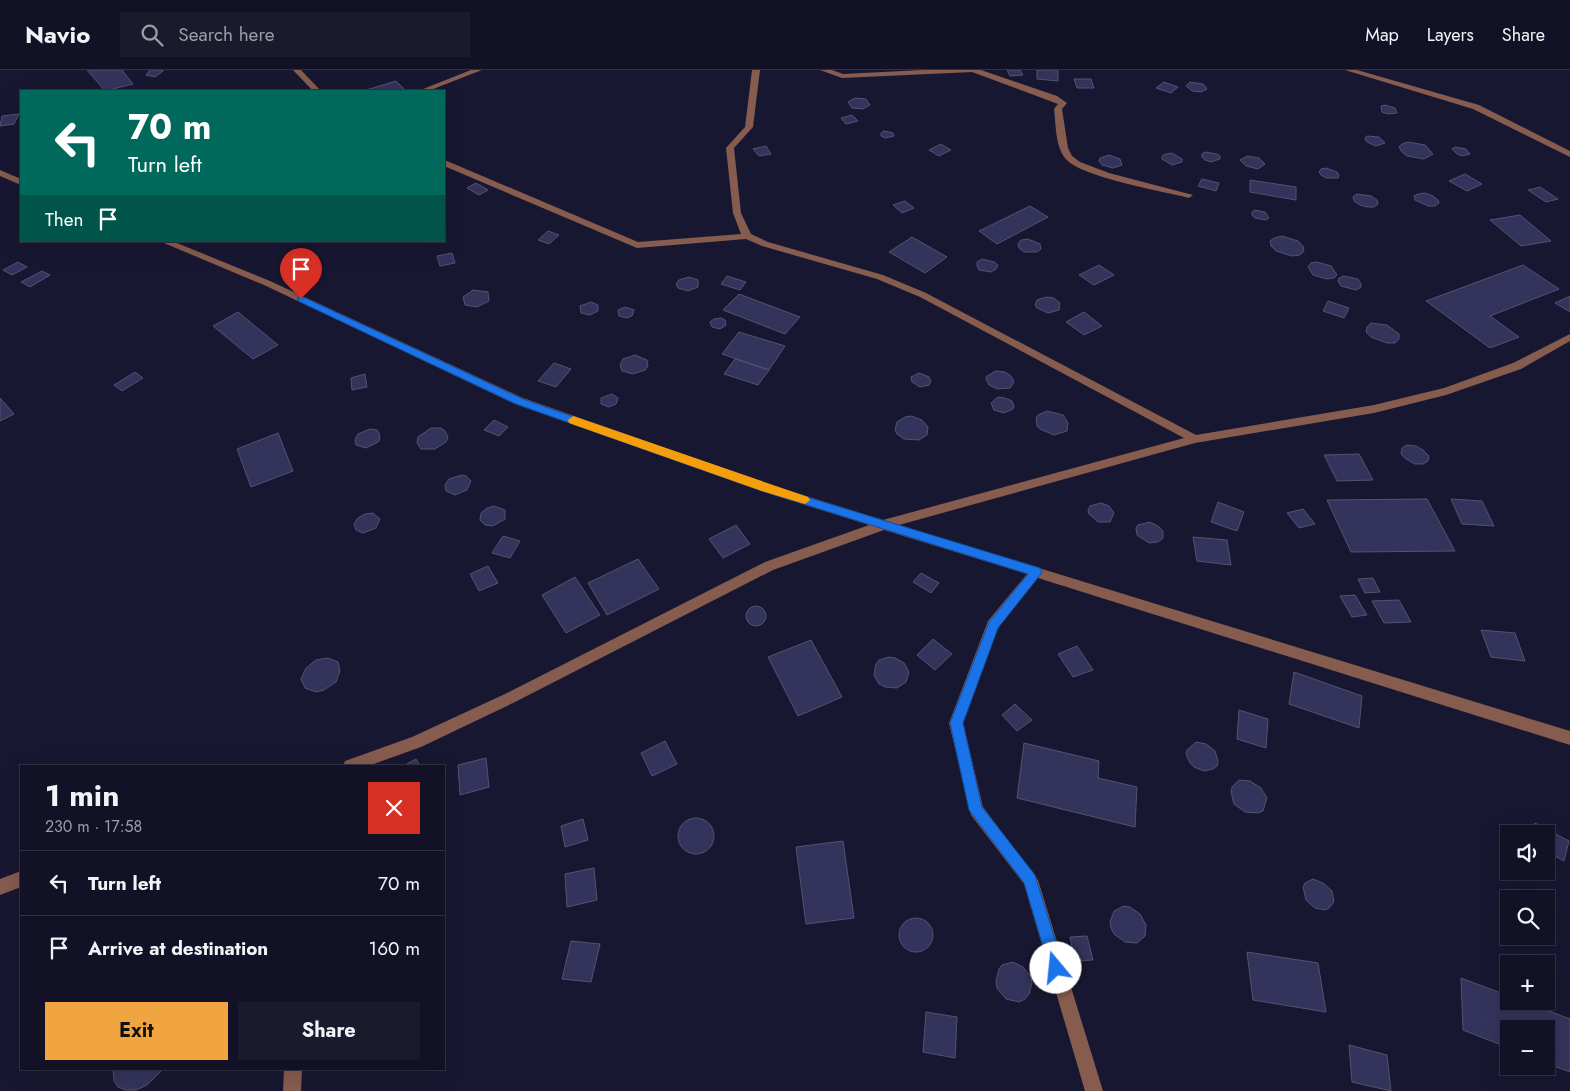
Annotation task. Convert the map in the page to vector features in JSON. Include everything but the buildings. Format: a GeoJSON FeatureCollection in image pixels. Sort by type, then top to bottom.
{"type":"FeatureCollection","features":[{"type":"Feature","properties":{"kind":"street"},"geometry":{"type":"LineString","coordinates":[[297,70],[316,90]]}},
{"type":"Feature","properties":{"kind":"street"},"geometry":{"type":"LineString","coordinates":[[425,90],[478,70]]}},
{"type":"Feature","properties":{"kind":"street"},"geometry":{"type":"LineString","coordinates":[[747,236],[737,213],[730,148],[749,127],[756,70]]}},
{"type":"Feature","properties":{"kind":"street"},"geometry":{"type":"LineString","coordinates":[[824,70],[842,76],[972,70],[1054,98],[1063,103],[1058,109],[1065,148],[1069,158],[1086,168],[1189,195]]}},
{"type":"Feature","properties":{"kind":"street"},"geometry":{"type":"LineString","coordinates":[[1349,70],[1476,107],[1570,154]]}},
{"type":"Feature","properties":{"kind":"street"},"geometry":{"type":"LineString","coordinates":[[445,163],[637,245],[747,236],[765,244],[880,277],[923,295],[1195,439]]}},
{"type":"Feature","properties":{"kind":"street"},"geometry":{"type":"LineString","coordinates":[[0,173],[20,182]]}},
{"type":"Feature","properties":{"kind":"street"},"geometry":{"type":"LineString","coordinates":[[165,242],[267,283],[519,401],[768,489],[886,524],[1570,738]]}},
{"type":"Feature","properties":{"kind":"street"},"geometry":{"type":"LineString","coordinates":[[353,765],[416,742],[510,698],[769,566],[886,524],[1195,439],[1374,409],[1446,391],[1518,366],[1570,337]]}},
{"type":"Feature","properties":{"kind":"street"},"geometry":{"type":"LineString","coordinates":[[1036,572],[993,625],[956,723],[976,810],[1030,880],[1094,1091]]}},
{"type":"Feature","properties":{"kind":"street"},"geometry":{"type":"LineString","coordinates":[[0,887],[20,880]]}},
{"type":"Feature","properties":{"kind":"street"},"geometry":{"type":"LineString","coordinates":[[292,1091],[293,1070]]}},
{"type":"Feature","properties":{"kind":"slow traffic"},"geometry":{"type":"LineString","coordinates":[[573,420],[768,489],[805,500]]}},
{"type":"Feature","properties":{"kind":"route"},"geometry":{"type":"LineString","coordinates":[[301,299],[519,401],[768,489],[1036,572],[993,625],[956,723],[976,810],[1030,880],[1056,968]]}}]}
